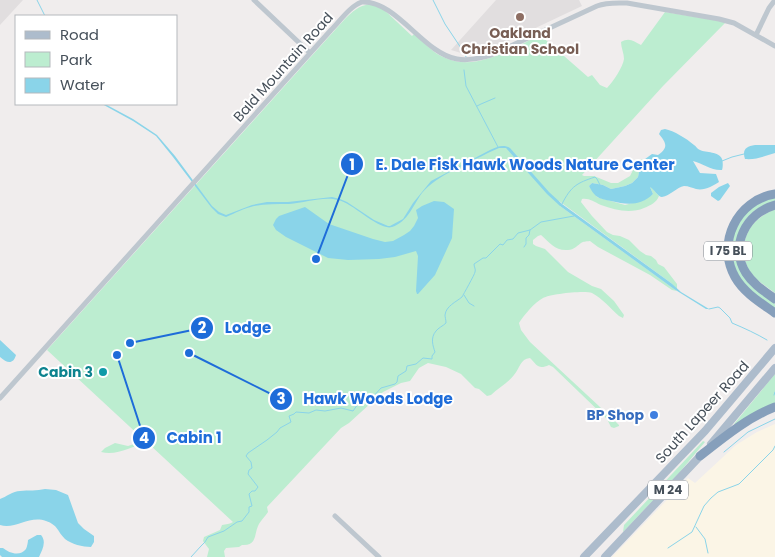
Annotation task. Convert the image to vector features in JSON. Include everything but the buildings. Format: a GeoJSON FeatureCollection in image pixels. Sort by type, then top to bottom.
{"type":"FeatureCollection","features":[{"type":"Feature","properties":{"kind":"highway","name":"I 75 BL"},"geometry":{"type":"LineString","coordinates":[[775,194],[767,195],[755,201],[742,212],[733,225],[728,247],[730,266],[739,284],[749,294],[775,313]]}},
{"type":"Feature","properties":{"kind":"highway"},"geometry":{"type":"LineString","coordinates":[[775,205],[762,210],[752,218],[742,234],[739,246],[741,261],[746,274],[756,285],[775,299]]}},
{"type":"Feature","properties":{"kind":"highway"},"geometry":{"type":"LineString","coordinates":[[700,456],[742,424],[775,407]]}},
{"type":"Feature","properties":{"kind":"main road","name":"South Lapeer Road"},"geometry":{"type":"LineString","coordinates":[[584,557],[642,498],[734,398],[775,348]]}},
{"type":"Feature","properties":{"kind":"main road","name":"South Lapeer Road"},"geometry":{"type":"LineString","coordinates":[[605,557],[700,456],[775,368]]}},
{"type":"Feature","properties":{"kind":"main road"},"geometry":{"type":"LineString","coordinates":[[734,398],[740,405],[740,411]]}},
{"type":"Feature","properties":{"kind":"main road"},"geometry":{"type":"LineString","coordinates":[[636,524],[646,507],[645,501],[642,498]]}},
{"type":"Feature","properties":{"kind":"street"},"geometry":{"type":"LineString","coordinates":[[254,0],[310,53]]}},
{"type":"Feature","properties":{"kind":"street"},"geometry":{"type":"LineString","coordinates":[[756,35],[775,0]]}},
{"type":"Feature","properties":{"kind":"street","name":"Bald Mountain Road"},"geometry":{"type":"LineString","coordinates":[[0,398],[310,53],[351,9],[362,2],[374,1],[390,8],[440,53],[458,59],[477,58],[498,52],[607,3],[627,3],[719,19],[734,23],[775,46]]}},
{"type":"Feature","properties":{"kind":"street"},"geometry":{"type":"LineString","coordinates":[[336,516],[379,557]]}},
{"type":"Feature","properties":{"kind":"shaded area"},"geometry":{"type":"Polygon","coordinates":[[[0,0],[23,0],[0,25],[0,0]]]}},
{"type":"Feature","properties":{"kind":"shaded area","name":"Oakland Christian School"},"geometry":{"type":"Polygon","coordinates":[[[496,0],[579,0],[582,6],[487,51],[461,53],[451,50],[496,0]]]}},
{"type":"Feature","properties":{"kind":"shaded area"},"geometry":{"type":"Polygon","coordinates":[[[775,424],[775,557],[612,557],[688,478],[695,483],[736,445],[775,424]]]}},
{"type":"Feature","properties":{"kind":"green space"},"geometry":{"type":"Polygon","coordinates":[[[370,4],[380,6],[412,36],[415,33],[427,46],[441,56],[454,61],[479,61],[492,58],[540,35],[588,77],[592,75],[600,85],[607,88],[617,74],[624,59],[621,42],[629,40],[641,45],[665,12],[726,22],[663,86],[582,175],[594,176],[611,183],[618,183],[630,176],[639,160],[645,159],[641,162],[638,177],[632,183],[611,189],[592,183],[589,186],[597,197],[625,205],[644,200],[653,194],[651,187],[659,196],[653,204],[639,210],[622,211],[601,205],[592,200],[582,199],[581,202],[607,232],[629,240],[640,251],[651,256],[658,264],[664,267],[677,284],[677,290],[671,283],[559,201],[560,206],[677,291],[672,290],[650,275],[590,241],[582,242],[571,250],[563,250],[553,246],[541,235],[538,236],[533,240],[533,244],[545,249],[568,272],[601,289],[614,301],[624,315],[623,318],[619,316],[592,293],[560,294],[543,298],[533,306],[519,323],[521,330],[530,342],[619,426],[611,427],[607,419],[553,367],[549,365],[540,367],[530,358],[522,362],[509,381],[487,396],[475,388],[461,374],[446,367],[428,363],[419,368],[410,381],[401,383],[383,392],[341,428],[267,507],[268,512],[259,524],[253,542],[239,547],[226,548],[224,551],[225,557],[207,557],[209,549],[203,541],[204,537],[220,530],[222,525],[233,522],[150,445],[138,446],[114,453],[101,452],[115,443],[128,446],[143,439],[47,350],[344,20],[356,9],[370,4]]]}},
{"type":"Feature","properties":{"kind":"green space"},"geometry":{"type":"Polygon","coordinates":[[[775,196],[775,201],[760,207],[749,215],[741,227],[736,242],[754,288],[775,304],[775,309],[742,284],[731,258],[734,232],[748,209],[775,196]]]}},
{"type":"Feature","properties":{"kind":"green space"},"geometry":{"type":"Polygon","coordinates":[[[775,209],[775,293],[751,273],[745,261],[744,247],[747,233],[755,222],[775,209]]]}},
{"type":"Feature","properties":{"kind":"green space"},"geometry":{"type":"Polygon","coordinates":[[[775,374],[775,404],[736,425],[734,424],[775,374]]]}},
{"type":"Feature","properties":{"kind":"green space"},"geometry":{"type":"Polygon","coordinates":[[[703,441],[705,442],[679,473],[623,532],[624,525],[703,441]]]}},
{"type":"Feature","properties":{"kind":"water"},"geometry":{"type":"Polygon","coordinates":[[[104,105],[133,119],[157,135],[212,206],[226,215],[252,205],[267,202],[288,202],[332,197],[347,202],[374,220],[388,226],[403,219],[413,203],[431,181],[490,150],[505,146],[510,148],[562,204],[681,292],[709,309],[674,289],[560,206],[506,148],[499,148],[490,152],[436,181],[422,193],[410,213],[398,225],[392,227],[380,225],[344,202],[332,199],[254,206],[226,217],[218,214],[211,207],[156,136],[104,105]]]}},
{"type":"Feature","properties":{"kind":"water"},"geometry":{"type":"Polygon","coordinates":[[[665,129],[684,137],[699,150],[715,153],[720,156],[723,162],[722,170],[693,161],[700,173],[716,174],[719,182],[702,189],[684,186],[662,197],[650,187],[653,194],[639,203],[623,203],[599,198],[595,195],[589,186],[592,183],[611,189],[632,183],[638,177],[641,162],[652,154],[658,155],[664,150],[665,142],[659,134],[661,130],[665,129]]]}},
{"type":"Feature","properties":{"kind":"water"},"geometry":{"type":"Polygon","coordinates":[[[775,145],[775,153],[745,159],[744,153],[746,149],[749,146],[775,145]]]}},
{"type":"Feature","properties":{"kind":"water"},"geometry":{"type":"Polygon","coordinates":[[[728,183],[730,186],[720,200],[718,201],[711,196],[711,193],[728,183]]]}},
{"type":"Feature","properties":{"kind":"water"},"geometry":{"type":"Polygon","coordinates":[[[434,201],[444,202],[454,209],[452,238],[435,275],[418,294],[416,291],[418,256],[416,251],[379,259],[348,260],[328,258],[286,237],[276,230],[273,225],[279,216],[305,207],[329,224],[373,239],[385,242],[393,241],[410,231],[414,226],[418,218],[416,210],[434,201]]]}},
{"type":"Feature","properties":{"kind":"water"},"geometry":{"type":"Polygon","coordinates":[[[0,340],[16,355],[11,362],[7,362],[0,357],[0,340]]]}},
{"type":"Feature","properties":{"kind":"water"},"geometry":{"type":"Polygon","coordinates":[[[56,490],[68,495],[78,523],[94,536],[94,542],[91,547],[77,545],[68,541],[55,526],[46,521],[34,520],[11,526],[0,525],[0,499],[17,491],[56,490]]]}},
{"type":"Feature","properties":{"kind":"water"},"geometry":{"type":"Polygon","coordinates":[[[41,535],[44,540],[39,557],[2,557],[0,555],[0,548],[14,553],[21,553],[26,548],[28,540],[41,535]]]}},
{"type":"Feature","properties":{"kind":"waterway"},"geometry":{"type":"LineString","coordinates":[[37,0],[44,15]]}},
{"type":"Feature","properties":{"kind":"waterway"},"geometry":{"type":"LineString","coordinates":[[433,0],[445,24],[466,57]]}},
{"type":"Feature","properties":{"kind":"waterway"},"geometry":{"type":"LineString","coordinates":[[464,70],[466,86],[498,147]]}},
{"type":"Feature","properties":{"kind":"waterway"},"geometry":{"type":"LineString","coordinates":[[477,106],[495,98]]}},
{"type":"Feature","properties":{"kind":"waterway"},"geometry":{"type":"LineString","coordinates":[[722,161],[744,154]]}},
{"type":"Feature","properties":{"kind":"waterway"},"geometry":{"type":"LineString","coordinates":[[562,204],[568,193],[579,183],[595,177],[600,185]]}},
{"type":"Feature","properties":{"kind":"waterway"},"geometry":{"type":"LineString","coordinates":[[191,557],[208,537],[242,521],[249,512],[249,507],[252,506],[249,494],[258,487],[248,474],[252,468],[251,462],[246,456],[280,428],[291,422],[289,416],[296,412],[309,413],[316,410],[325,411],[341,408],[353,411],[358,404],[371,399],[381,388],[395,384],[398,376],[406,371],[407,366],[416,364],[423,358],[432,359],[435,352],[432,342],[433,336],[446,323],[445,315],[447,309],[462,297],[474,274],[474,264],[486,258],[500,244],[503,245],[507,240],[513,239],[518,233],[530,230],[541,222],[574,216]]}},
{"type":"Feature","properties":{"kind":"waterway"},"geometry":{"type":"LineString","coordinates":[[524,247],[530,230]]}},
{"type":"Feature","properties":{"kind":"waterway"},"geometry":{"type":"LineString","coordinates":[[464,295],[469,303],[474,306]]}},
{"type":"Feature","properties":{"kind":"waterway"},"geometry":{"type":"LineString","coordinates":[[709,309],[720,308],[730,318],[732,323],[767,340]]}},
{"type":"Feature","properties":{"kind":"waterway"},"geometry":{"type":"LineString","coordinates":[[724,452],[748,432],[775,419]]}},
{"type":"Feature","properties":{"kind":"waterway"},"geometry":{"type":"LineString","coordinates":[[668,548],[692,532],[704,506],[711,498],[718,492],[739,484],[775,446]]}},
{"type":"Feature","properties":{"kind":"waterway"},"geometry":{"type":"LineString","coordinates":[[696,527],[705,539],[708,553]]}},
{"type":"Feature","properties":{"kind":"place","name":"Oakland Christian School"},"geometry":{"type":"Point","coordinates":[520,17]}},
{"type":"Feature","properties":{"kind":"place","name":"E. Dale Fisk Hawk Woods Nature Center"},"geometry":{"type":"Point","coordinates":[316,259]}},
{"type":"Feature","properties":{"kind":"place","name":"Lodge"},"geometry":{"type":"Point","coordinates":[130,343]}},
{"type":"Feature","properties":{"kind":"place","name":"Hawk Woods Lodge"},"geometry":{"type":"Point","coordinates":[189,353]}},
{"type":"Feature","properties":{"kind":"place","name":"Cabin 1"},"geometry":{"type":"Point","coordinates":[117,355]}},
{"type":"Feature","properties":{"kind":"place","name":"Cabin 3"},"geometry":{"type":"Point","coordinates":[103,372]}},
{"type":"Feature","properties":{"kind":"place","name":"BP Shop"},"geometry":{"type":"Point","coordinates":[654,415]}}]}
